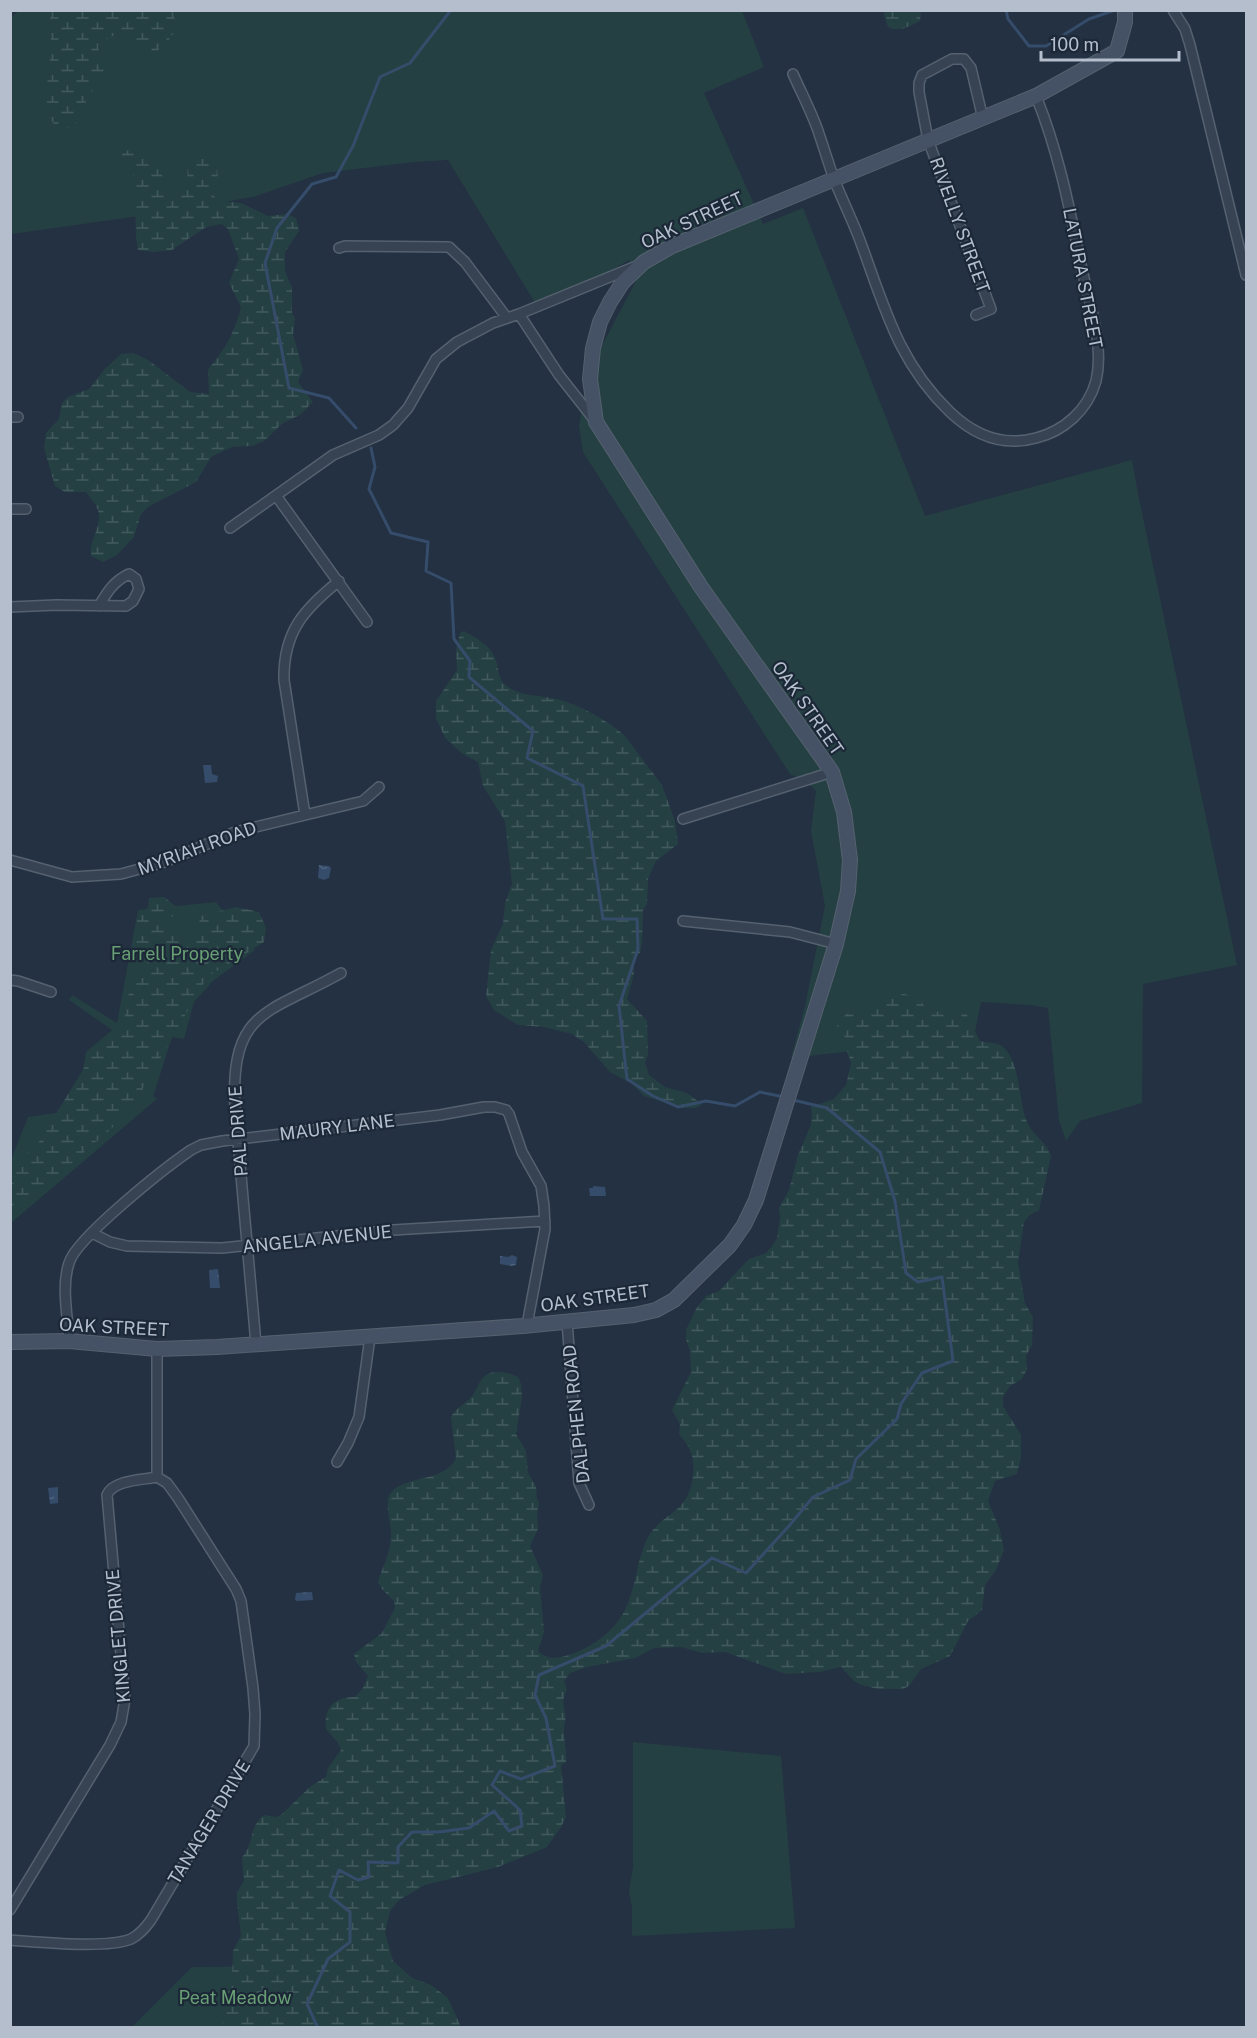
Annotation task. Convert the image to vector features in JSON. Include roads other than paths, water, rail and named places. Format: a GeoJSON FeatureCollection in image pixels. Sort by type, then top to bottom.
{"type":"FeatureCollection","features":[{"type":"Feature","properties":{"kind":"street","name":"OAK STREET"},"geometry":{"type":"LineString","coordinates":[[10,1342],[69,1341],[157,1349],[370,1337],[634,1315],[656,1310],[675,1300],[730,1245],[744,1225],[756,1200],[836,944],[848,891],[850,860],[844,812],[832,772],[701,587],[596,422],[590,379],[600,322],[623,282],[644,262],[672,246],[1036,96],[1117,51],[1125,22],[1125,10]]}},
{"type":"Feature","properties":{"kind":"street"},"geometry":{"type":"LineString","coordinates":[[1173,10],[1185,29],[1190,45],[1246,275]]}},
{"type":"Feature","properties":{"kind":"street","name":"RIVELLY STREET"},"geometry":{"type":"LineString","coordinates":[[976,315],[991,309],[928,140],[919,92],[920,80],[928,71],[952,59],[964,59],[971,68],[983,119]]}},
{"type":"Feature","properties":{"kind":"street","name":"LATURA STREET"},"geometry":{"type":"LineString","coordinates":[[793,74],[817,126],[834,179],[900,346],[940,401],[963,423],[991,439],[1016,441],[1046,435],[1071,420],[1084,407],[1095,383],[1098,356],[1093,321],[1064,180],[1053,141],[1036,96]]}},
{"type":"Feature","properties":{"kind":"street"},"geometry":{"type":"LineString","coordinates":[[1236,231],[1246,227]]}},
{"type":"Feature","properties":{"kind":"street"},"geometry":{"type":"LineString","coordinates":[[339,248],[345,246],[449,247],[465,262],[507,318]]}},
{"type":"Feature","properties":{"kind":"street"},"geometry":{"type":"LineString","coordinates":[[230,528],[277,497],[333,455],[386,430],[408,408],[426,374],[442,353],[470,334],[644,262]]}},
{"type":"Feature","properties":{"kind":"street"},"geometry":{"type":"LineString","coordinates":[[519,314],[559,375],[596,422]]}},
{"type":"Feature","properties":{"kind":"street"},"geometry":{"type":"LineString","coordinates":[[277,497],[368,622]]}},
{"type":"Feature","properties":{"kind":"street"},"geometry":{"type":"LineString","coordinates":[[10,509],[26,509]]}},
{"type":"Feature","properties":{"kind":"street"},"geometry":{"type":"LineString","coordinates":[[305,815],[284,680],[287,650],[293,629],[304,613],[339,581]]}},
{"type":"Feature","properties":{"kind":"street"},"geometry":{"type":"LineString","coordinates":[[10,608],[56,605],[99,606]]}},
{"type":"Feature","properties":{"kind":"street"},"geometry":{"type":"LineString","coordinates":[[683,819],[832,772]]}},
{"type":"Feature","properties":{"kind":"street","name":"MYRIAH ROAD"},"geometry":{"type":"LineString","coordinates":[[10,860],[72,877],[121,874],[165,861],[235,832],[363,801],[379,787]]}},
{"type":"Feature","properties":{"kind":"street"},"geometry":{"type":"LineString","coordinates":[[683,921],[790,932],[836,944]]}},
{"type":"Feature","properties":{"kind":"street","name":"PAL DRIVE"},"geometry":{"type":"LineString","coordinates":[[256,1344],[235,1108],[235,1069],[239,1048],[248,1030],[274,1006],[340,973]]}},
{"type":"Feature","properties":{"kind":"street"},"geometry":{"type":"LineString","coordinates":[[10,981],[26,983],[51,992]]}},
{"type":"Feature","properties":{"kind":"street","name":"MAURY LANE"},"geometry":{"type":"LineString","coordinates":[[69,1341],[66,1288],[67,1269],[73,1252],[165,1169],[190,1150],[201,1145],[239,1139],[484,1107],[503,1109],[509,1114],[519,1145],[541,1186],[545,1221],[527,1325]]}},
{"type":"Feature","properties":{"kind":"street","name":"ANGELA AVENUE"},"geometry":{"type":"LineString","coordinates":[[92,1233],[110,1242],[127,1246],[248,1247],[393,1230],[545,1221]]}},
{"type":"Feature","properties":{"kind":"street","name":"DALPHEN ROAD"},"geometry":{"type":"LineString","coordinates":[[567,1321],[579,1483],[589,1504]]}},
{"type":"Feature","properties":{"kind":"street"},"geometry":{"type":"LineString","coordinates":[[337,1462],[359,1418],[370,1337]]}},
{"type":"Feature","properties":{"kind":"street"},"geometry":{"type":"LineString","coordinates":[[157,1349],[157,1477]]}},
{"type":"Feature","properties":{"kind":"street","name":"KINGLET DRIVE"},"geometry":{"type":"LineString","coordinates":[[10,1910],[99,1765],[122,1722],[125,1699],[107,1495],[111,1488],[157,1477]]}},
{"type":"Feature","properties":{"kind":"street","name":"TANAGER DRIVE"},"geometry":{"type":"LineString","coordinates":[[10,1940],[93,1943],[125,1940],[136,1936],[152,1920],[254,1746],[253,1688],[239,1594],[178,1498],[167,1483],[157,1477]]}},
{"type":"Feature","properties":{"kind":"water"},"geometry":{"type":"Polygon","coordinates":[[[203,765],[211,765],[212,774],[218,776],[217,782],[205,783],[203,765]]]}},
{"type":"Feature","properties":{"kind":"water"},"geometry":{"type":"Polygon","coordinates":[[[319,865],[331,868],[329,878],[324,880],[318,878],[319,865]]]}},
{"type":"Feature","properties":{"kind":"water"},"geometry":{"type":"Polygon","coordinates":[[[605,1187],[606,1196],[590,1196],[589,1188],[605,1187]]]}},
{"type":"Feature","properties":{"kind":"water"},"geometry":{"type":"Polygon","coordinates":[[[500,1256],[517,1257],[516,1265],[500,1264],[500,1256]]]}},
{"type":"Feature","properties":{"kind":"water"},"geometry":{"type":"Polygon","coordinates":[[[218,1269],[220,1288],[210,1288],[209,1270],[218,1269]]]}},
{"type":"Feature","properties":{"kind":"water"},"geometry":{"type":"Polygon","coordinates":[[[58,1487],[58,1503],[50,1504],[48,1488],[58,1487]]]}},
{"type":"Feature","properties":{"kind":"water"},"geometry":{"type":"Polygon","coordinates":[[[312,1592],[313,1600],[295,1600],[296,1593],[312,1592]]]}},
{"type":"Feature","properties":{"kind":"waterway"},"geometry":{"type":"LineString","coordinates":[[356,428],[329,398],[289,388],[265,263],[277,228],[312,184],[336,177],[353,146],[380,77],[410,63],[451,10]]}},
{"type":"Feature","properties":{"kind":"waterway"},"geometry":{"type":"LineString","coordinates":[[1006,10],[1008,19],[1029,46],[1046,46],[1089,19],[1115,10]]}},
{"type":"Feature","properties":{"kind":"waterway"},"geometry":{"type":"LineString","coordinates":[[371,448],[375,467],[369,489],[391,533],[428,542],[426,571],[451,583],[454,639],[470,661],[469,677],[533,731],[527,758],[583,786],[603,919],[637,919],[638,949],[619,1006],[627,1079],[653,1096],[678,1107],[706,1101],[735,1106],[760,1092],[784,1097]]}},
{"type":"Feature","properties":{"kind":"waterway"},"geometry":{"type":"LineString","coordinates":[[318,2028],[307,2004],[328,1959],[350,1942],[350,1912],[330,1896],[339,1870],[358,1880],[369,1877],[368,1862],[398,1863],[398,1847],[412,1832],[439,1832],[469,1828],[494,1811],[509,1831],[522,1826],[520,1810],[492,1785],[500,1771],[521,1779],[555,1766],[546,1718],[535,1695],[539,1675],[606,1646],[712,1558],[746,1573],[813,1497],[850,1480],[856,1459],[897,1419],[901,1404],[922,1373],[953,1361],[942,1277],[918,1282],[906,1273],[895,1201],[880,1152],[827,1108],[793,1100]]}},
{"type":"Feature","properties":{"kind":"park label","name":"Farrell Property"},"geometry":{"type":"Point","coordinates":[177,953]}},
{"type":"Feature","properties":{"kind":"park label","name":"Peat Meadow"},"geometry":{"type":"Point","coordinates":[235,1997]}}]}
